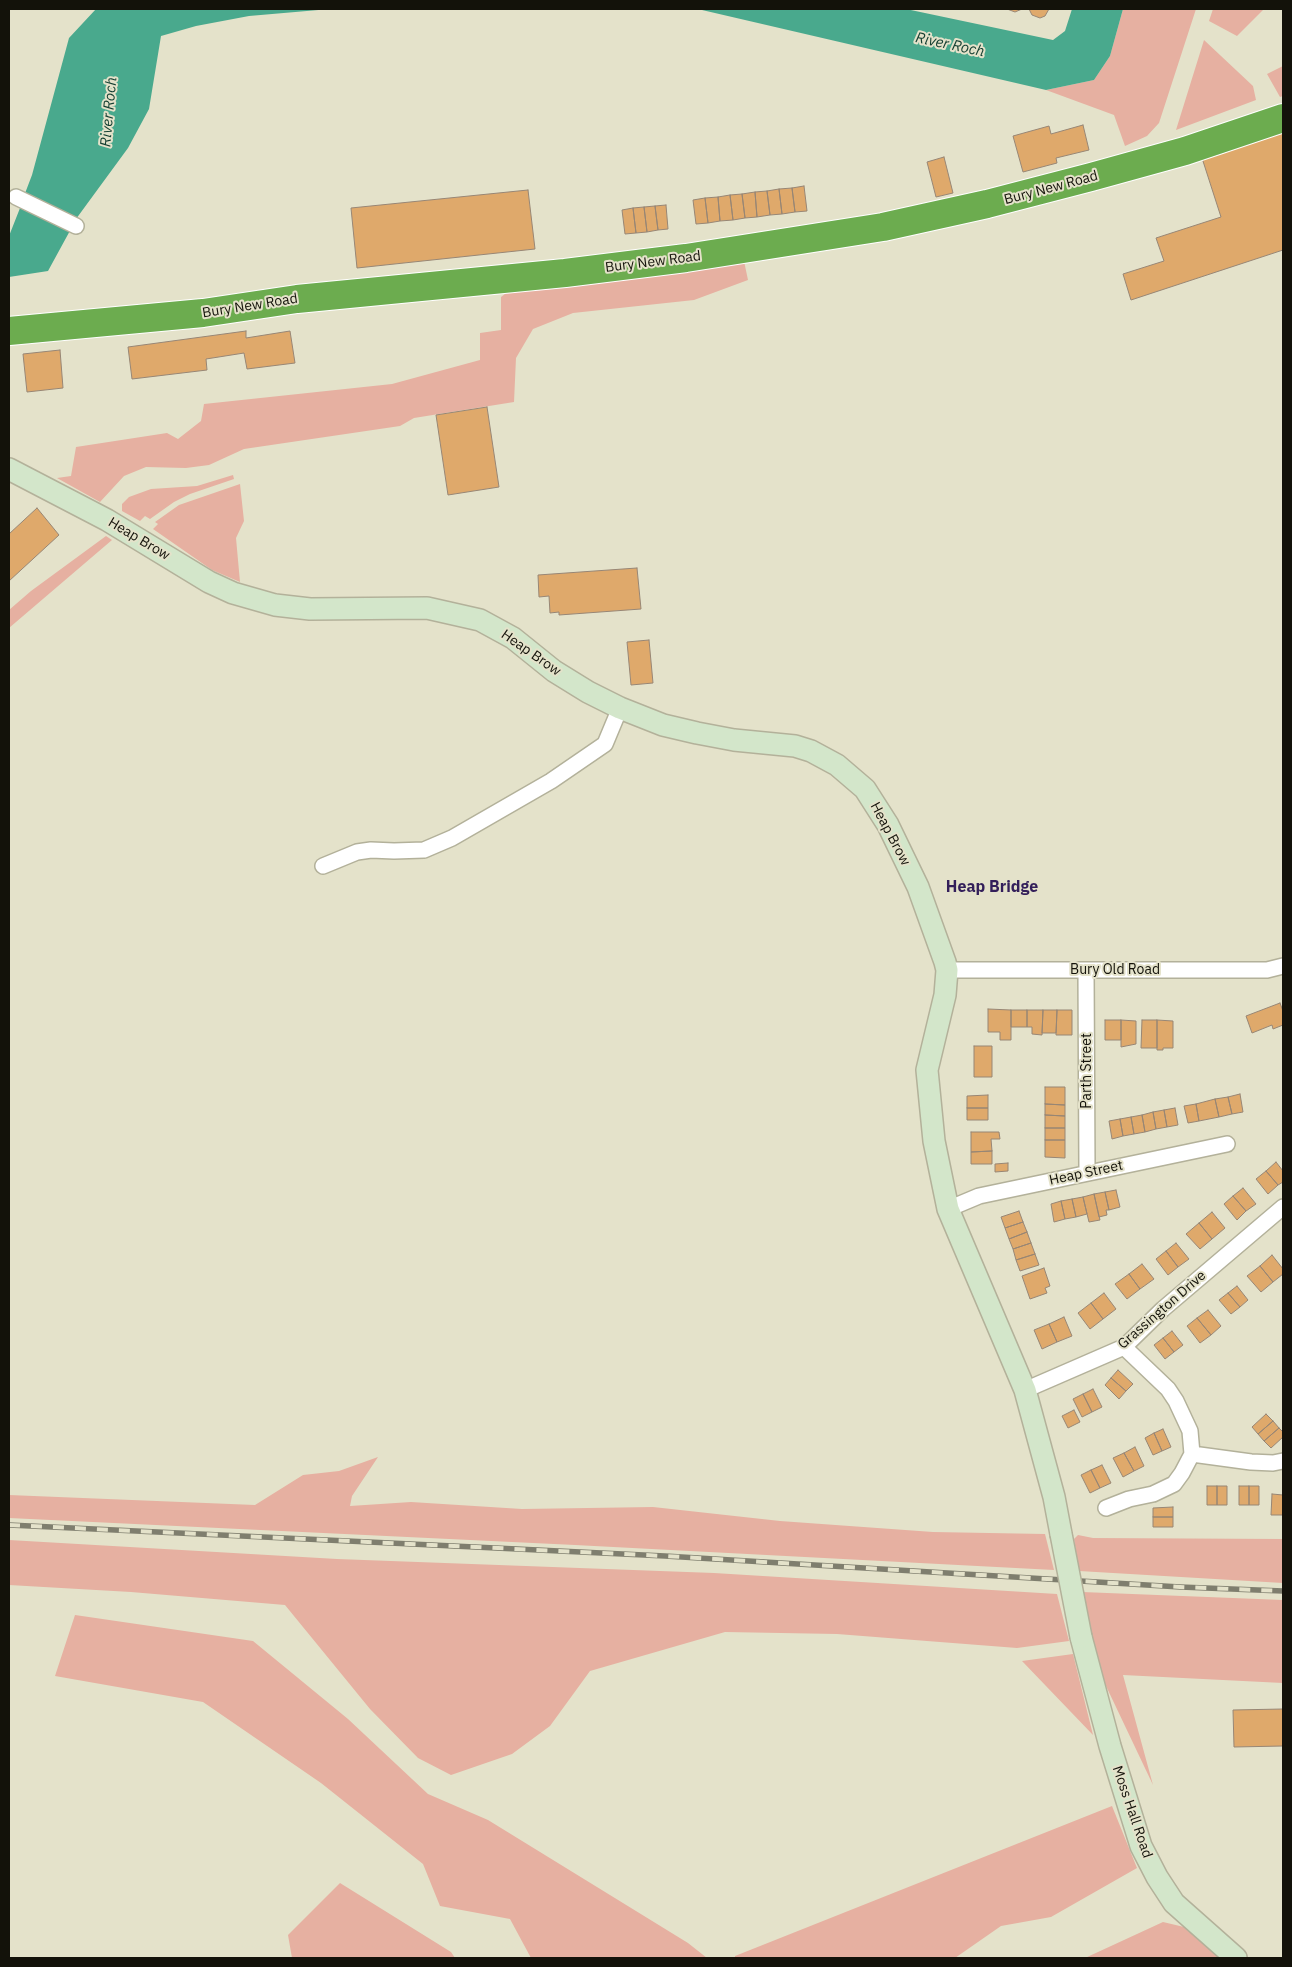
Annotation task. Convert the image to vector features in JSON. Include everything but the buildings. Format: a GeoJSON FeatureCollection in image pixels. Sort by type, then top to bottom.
{"type":"FeatureCollection","features":[{"type":"Feature","properties":{"kind":"highway","name":"Bury New Road"},"geometry":{"type":"LineString","coordinates":[[9,331],[203,314],[297,298],[564,273],[686,258],[883,228],[1091,177],[1185,151],[1283,118]]}},
{"type":"Feature","properties":{"kind":"street"},"geometry":{"type":"LineString","coordinates":[[16,197],[76,226]]}},
{"type":"Feature","properties":{"kind":"street","name":"Heap Brow"},"geometry":{"type":"LineString","coordinates":[[9,469],[107,520],[209,582],[233,592],[275,605],[310,609],[427,608],[480,620],[513,638],[554,671],[588,692],[620,708],[663,725],[697,733],[734,740],[794,746],[811,751],[837,764],[865,789],[888,825],[918,887],[947,970]]}},
{"type":"Feature","properties":{"kind":"street"},"geometry":{"type":"LineString","coordinates":[[323,866],[357,852],[371,850],[424,850],[452,838],[550,780],[605,744],[620,708]]}},
{"type":"Feature","properties":{"kind":"street","name":"Bury Old Road"},"geometry":{"type":"LineString","coordinates":[[947,970],[1267,970],[1283,966]]}},
{"type":"Feature","properties":{"kind":"street","name":"Moss Hall Road"},"geometry":{"type":"LineString","coordinates":[[947,970],[945,995],[927,1070],[934,1141],[948,1209],[1026,1390],[1054,1497],[1081,1637],[1110,1746],[1141,1846],[1157,1877],[1174,1903],[1236,1958]]}},
{"type":"Feature","properties":{"kind":"street","name":"Parth Street"},"geometry":{"type":"LineString","coordinates":[[1086,970],[1087,1172]]}},
{"type":"Feature","properties":{"kind":"street","name":"Heap Street"},"geometry":{"type":"LineString","coordinates":[[948,1209],[980,1196],[1227,1144]]}},
{"type":"Feature","properties":{"kind":"street","name":"Grassington Drive"},"geometry":{"type":"LineString","coordinates":[[1026,1390],[1124,1346],[1163,1309],[1283,1207]]}},
{"type":"Feature","properties":{"kind":"street"},"geometry":{"type":"LineString","coordinates":[[1106,1508],[1129,1499],[1153,1494],[1174,1484],[1182,1474],[1192,1454],[1190,1431],[1176,1401],[1168,1389],[1124,1346]]}},
{"type":"Feature","properties":{"kind":"street"},"geometry":{"type":"LineString","coordinates":[[1192,1454],[1251,1462],[1272,1463],[1283,1461]]}},
{"type":"Feature","properties":{"kind":"shaded area"},"geometry":{"type":"Polygon","coordinates":[[[1123,9],[1196,9],[1159,123],[1147,136],[1125,146],[1114,115],[1046,90],[1094,80],[1110,56],[1123,9]]]}},
{"type":"Feature","properties":{"kind":"shaded area"},"geometry":{"type":"Polygon","coordinates":[[[1213,9],[1264,9],[1237,36],[1209,21],[1213,9]]]}},
{"type":"Feature","properties":{"kind":"shaded area"},"geometry":{"type":"Polygon","coordinates":[[[1204,40],[1253,86],[1256,100],[1176,130],[1204,40]]]}},
{"type":"Feature","properties":{"kind":"shaded area"},"geometry":{"type":"Polygon","coordinates":[[[1283,66],[1283,96],[1280,97],[1267,74],[1283,66]]]}},
{"type":"Feature","properties":{"kind":"shaded area"},"geometry":{"type":"Polygon","coordinates":[[[744,261],[748,280],[694,300],[573,313],[533,329],[516,358],[514,402],[414,418],[400,426],[244,449],[209,465],[186,468],[146,467],[124,476],[100,502],[57,478],[71,476],[76,447],[167,433],[178,439],[201,421],[204,404],[392,384],[480,360],[480,333],[501,330],[501,297],[510,290],[744,261]]]}},
{"type":"Feature","properties":{"kind":"shaded area"},"geometry":{"type":"Polygon","coordinates":[[[233,475],[234,479],[190,494],[174,502],[150,519],[145,516],[140,521],[122,511],[122,504],[129,497],[151,489],[197,486],[233,475]]]}},
{"type":"Feature","properties":{"kind":"shaded area"},"geometry":{"type":"Polygon","coordinates":[[[240,484],[244,521],[236,538],[240,582],[212,570],[153,529],[158,524],[155,522],[179,505],[240,484]]]}},
{"type":"Feature","properties":{"kind":"shaded area"},"geometry":{"type":"Polygon","coordinates":[[[106,536],[112,540],[9,628],[9,610],[31,591],[106,536]]]}},
{"type":"Feature","properties":{"kind":"shaded area"},"geometry":{"type":"Polygon","coordinates":[[[378,1457],[352,1496],[350,1506],[411,1502],[522,1509],[653,1507],[780,1521],[933,1532],[1045,1534],[1054,1570],[9,1518],[9,1495],[255,1505],[303,1475],[339,1471],[378,1457]]]}},
{"type":"Feature","properties":{"kind":"shaded area"},"geometry":{"type":"Polygon","coordinates":[[[1078,1535],[1093,1538],[1283,1539],[1283,1583],[1079,1571],[1074,1539],[1078,1535]]]}},
{"type":"Feature","properties":{"kind":"shaded area"},"geometry":{"type":"Polygon","coordinates":[[[9,1540],[337,1559],[714,1573],[1057,1594],[1069,1641],[1017,1648],[837,1634],[725,1632],[590,1671],[550,1726],[512,1754],[451,1775],[418,1758],[370,1709],[285,1605],[131,1592],[9,1585],[9,1540]]]}},
{"type":"Feature","properties":{"kind":"shaded area"},"geometry":{"type":"Polygon","coordinates":[[[1082,1592],[1283,1600],[1283,1683],[1123,1675],[1153,1785],[1097,1667],[1082,1592]]]}},
{"type":"Feature","properties":{"kind":"shaded area"},"geometry":{"type":"Polygon","coordinates":[[[75,1615],[253,1641],[348,1719],[428,1794],[488,1820],[688,1943],[707,1958],[531,1958],[510,1919],[440,1906],[423,1864],[321,1783],[203,1702],[55,1676],[75,1615]]]}},
{"type":"Feature","properties":{"kind":"shaded area"},"geometry":{"type":"Polygon","coordinates":[[[1073,1654],[1093,1735],[1022,1661],[1073,1654]]]}},
{"type":"Feature","properties":{"kind":"shaded area"},"geometry":{"type":"Polygon","coordinates":[[[1112,1806],[1137,1868],[1051,1917],[1001,1926],[955,1958],[735,1958],[735,1956],[1112,1806]]]}},
{"type":"Feature","properties":{"kind":"shaded area"},"geometry":{"type":"Polygon","coordinates":[[[340,1883],[451,1952],[455,1958],[292,1958],[288,1935],[340,1883]]]}},
{"type":"Feature","properties":{"kind":"shaded area"},"geometry":{"type":"Polygon","coordinates":[[[1163,1922],[1184,1927],[1219,1958],[1085,1958],[1163,1922]]]}},
{"type":"Feature","properties":{"kind":"water","name":"River Roch"},"geometry":{"type":"Polygon","coordinates":[[[96,9],[330,9],[249,16],[196,26],[161,36],[149,109],[128,148],[76,219],[24,196],[32,175],[69,38],[96,9]]]}},
{"type":"Feature","properties":{"kind":"water","name":"River Roch"},"geometry":{"type":"Polygon","coordinates":[[[682,9],[906,9],[1053,40],[1065,31],[1072,9],[1123,9],[1110,56],[1094,80],[1046,90],[702,10],[682,9]]]}},
{"type":"Feature","properties":{"kind":"water"},"geometry":{"type":"Polygon","coordinates":[[[22,203],[72,227],[48,271],[9,277],[9,236],[22,203]]]}},
{"type":"Feature","properties":{"kind":"railway"},"geometry":{"type":"LineString","coordinates":[[9,1525],[665,1556],[1180,1587],[1283,1591]]}},
{"type":"Feature","properties":{"kind":"district","name":"Heap Bridge"},"geometry":{"type":"Point","coordinates":[992,887]}}]}
